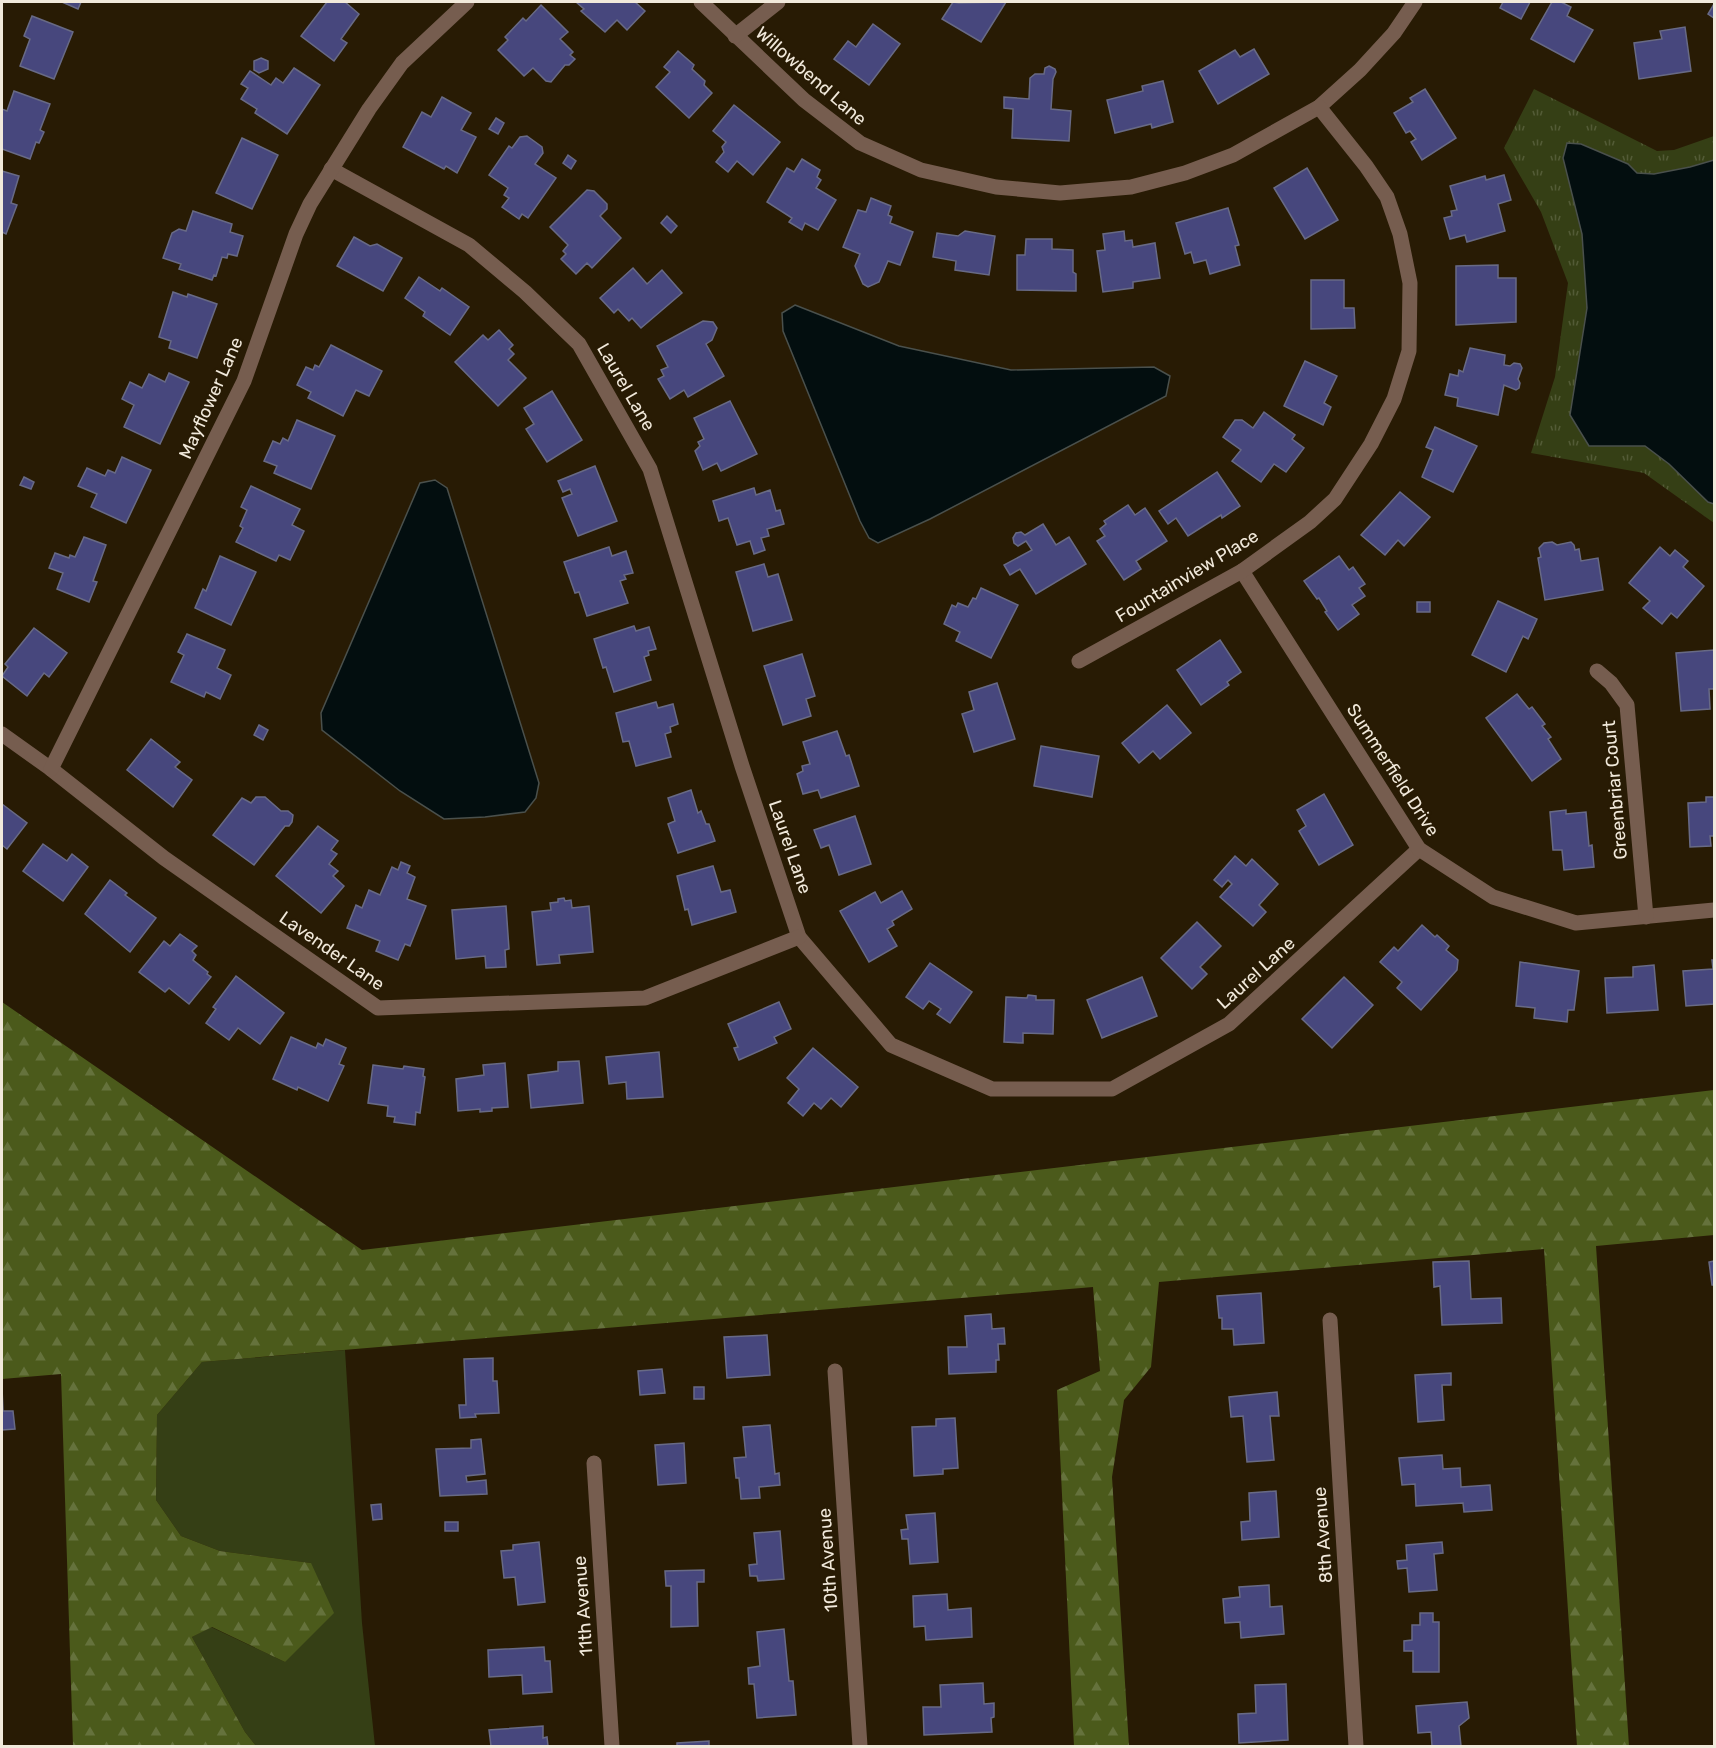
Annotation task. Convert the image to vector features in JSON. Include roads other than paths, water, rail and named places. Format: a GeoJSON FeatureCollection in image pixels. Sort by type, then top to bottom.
{"type":"FeatureCollection","features":[{"type":"Feature","properties":{"kind":"street","name":"Mayflower Lane"},"geometry":{"type":"LineString","coordinates":[[51,769],[244,381],[296,234],[310,204],[369,109],[402,63],[467,2]]}},
{"type":"Feature","properties":{"kind":"street","name":"Willowbend Lane"},"geometry":{"type":"LineString","coordinates":[[700,2],[804,100],[860,143],[921,170],[996,187],[1060,193],[1131,187],[1185,173],[1233,155],[1319,107],[1360,70],[1394,33],[1415,2]]}},
{"type":"Feature","properties":{"kind":"street"},"geometry":{"type":"LineString","coordinates":[[735,36],[778,2]]}},
{"type":"Feature","properties":{"kind":"street","name":"Fountainview Place"},"geometry":{"type":"LineString","coordinates":[[1079,661],[1242,571],[1310,522],[1335,499],[1371,444],[1394,399],[1408,351],[1410,283],[1400,234],[1388,197],[1319,107]]}},
{"type":"Feature","properties":{"kind":"street","name":"Laurel Lane"},"geometry":{"type":"LineString","coordinates":[[331,169],[469,245],[525,292],[579,344],[650,469],[742,766],[800,938],[891,1045],[992,1089],[1112,1089],[1229,1024],[1419,849]]}},
{"type":"Feature","properties":{"kind":"street","name":"Summerfield Drive"},"geometry":{"type":"LineString","coordinates":[[1242,571],[1419,849],[1493,897],[1576,923],[1714,910]]}},
{"type":"Feature","properties":{"kind":"street","name":"Greenbriar Court"},"geometry":{"type":"LineString","coordinates":[[1597,671],[1611,683],[1627,705],[1646,917]]}},
{"type":"Feature","properties":{"kind":"street","name":"Lavender Lane"},"geometry":{"type":"LineString","coordinates":[[2,734],[51,769],[164,858],[378,1008],[645,998],[800,938]]}},
{"type":"Feature","properties":{"kind":"street","name":"8th Avenue"},"geometry":{"type":"LineString","coordinates":[[1330,1320],[1356,1746]]}},
{"type":"Feature","properties":{"kind":"street","name":"10th Avenue"},"geometry":{"type":"LineString","coordinates":[[835,1371],[860,1746]]}},
{"type":"Feature","properties":{"kind":"street","name":"11th Avenue"},"geometry":{"type":"LineString","coordinates":[[594,1463],[612,1746]]}}]}
